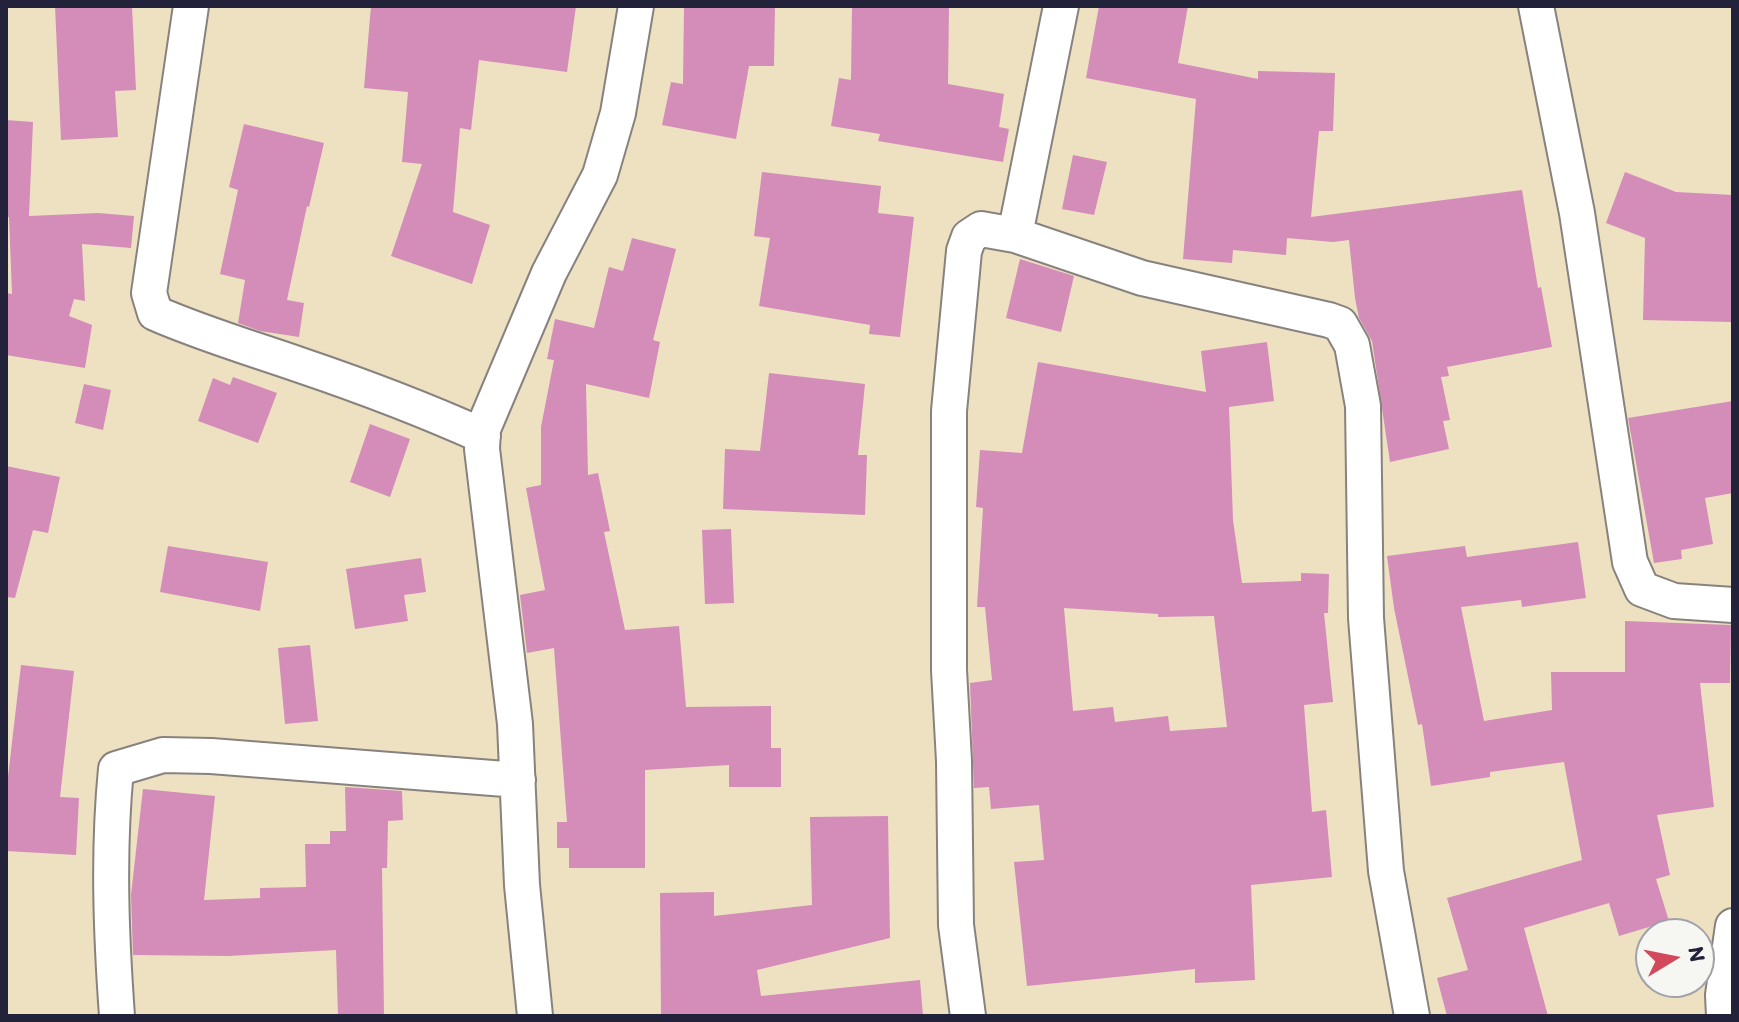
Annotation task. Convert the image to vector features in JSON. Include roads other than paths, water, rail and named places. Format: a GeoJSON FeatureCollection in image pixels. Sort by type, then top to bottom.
{"type":"FeatureCollection","features":[{"type":"Feature","properties":{"kind":"street"},"geometry":{"type":"LineString","coordinates":[[191,6],[149,293],[155,313],[192,329],[302,365],[417,408],[483,436]]}},
{"type":"Feature","properties":{"kind":"street"},"geometry":{"type":"LineString","coordinates":[[535,1016],[522,885],[515,724],[482,449],[483,429],[549,273],[600,175],[618,113],[636,6]]}},
{"type":"Feature","properties":{"kind":"street"},"geometry":{"type":"LineString","coordinates":[[1015,235],[1061,6]]}},
{"type":"Feature","properties":{"kind":"street"},"geometry":{"type":"LineString","coordinates":[[1536,6],[1577,213],[1630,562],[1642,589],[1674,601],[1733,605]]}},
{"type":"Feature","properties":{"kind":"street"},"geometry":{"type":"LineString","coordinates":[[968,1016],[956,925],[954,761],[949,670],[949,411],[964,251],[969,237],[981,229],[1015,235],[1142,278],[1329,320],[1340,324],[1346,331],[1352,345],[1363,406],[1366,618],[1386,871],[1412,1016]]}},
{"type":"Feature","properties":{"kind":"street"},"geometry":{"type":"LineString","coordinates":[[117,1016],[111,923],[111,811],[116,769],[163,755],[211,756],[518,780]]}},
{"type":"Feature","properties":{"kind":"street"},"geometry":{"type":"LineString","coordinates":[[1724,1016],[1723,995],[1733,926]]}}]}
